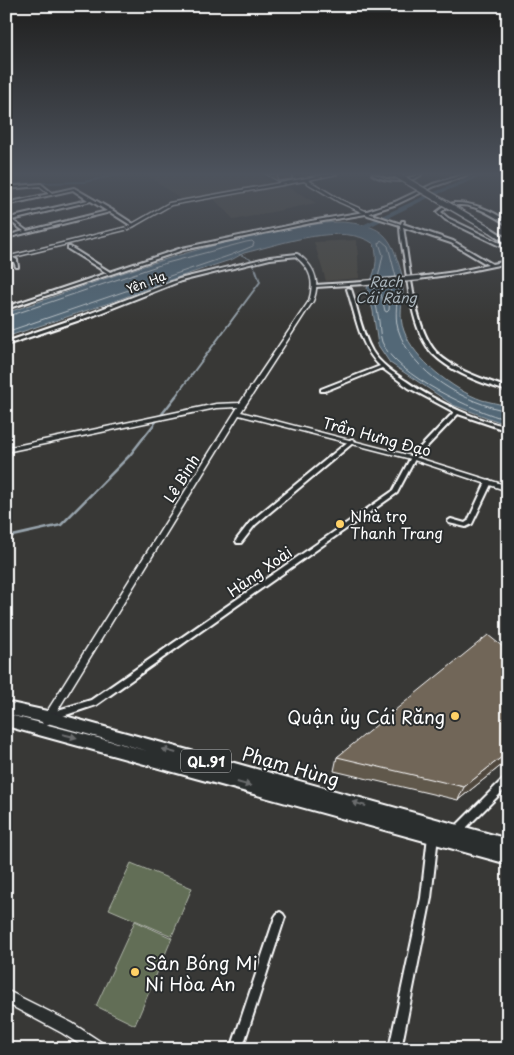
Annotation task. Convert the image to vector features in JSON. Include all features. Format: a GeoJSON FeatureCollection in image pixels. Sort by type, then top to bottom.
{"type":"FeatureCollection","features":[{"type":"Feature","properties":{"kind":"highway"},"geometry":{"type":"LineString","coordinates":[[483,223],[508,236]]}},
{"type":"Feature","properties":{"kind":"highway"},"geometry":{"type":"LineString","coordinates":[[484,223],[508,242]]}},
{"type":"Feature","properties":{"kind":"highway","name":"Phạm Hùng"},"geometry":{"type":"LineString","coordinates":[[6,708],[44,723],[405,823],[456,832],[508,846]]}},
{"type":"Feature","properties":{"kind":"highway","name":"Phạm Hùng"},"geometry":{"type":"LineString","coordinates":[[6,720],[44,723]]}},
{"type":"Feature","properties":{"kind":"highway","name":"Phạm Hùng"},"geometry":{"type":"LineString","coordinates":[[405,823],[433,836],[508,856]]}},
{"type":"Feature","properties":{"kind":"street"},"geometry":{"type":"LineString","coordinates":[[14,223],[27,232]]}},
{"type":"Feature","properties":{"kind":"street"},"geometry":{"type":"LineString","coordinates":[[6,237],[62,223]]}},
{"type":"Feature","properties":{"kind":"street"},"geometry":{"type":"LineString","coordinates":[[8,258],[136,223]]}},
{"type":"Feature","properties":{"kind":"street"},"geometry":{"type":"LineString","coordinates":[[6,308],[108,272],[198,245],[305,223]]}},
{"type":"Feature","properties":{"kind":"street"},"geometry":{"type":"LineString","coordinates":[[455,223],[508,249]]}},
{"type":"Feature","properties":{"kind":"street"},"geometry":{"type":"LineString","coordinates":[[492,266],[452,242],[400,224],[422,333],[434,351],[447,363],[508,390]]}},
{"type":"Feature","properties":{"kind":"street"},"geometry":{"type":"LineString","coordinates":[[69,248],[108,272]]}},
{"type":"Feature","properties":{"kind":"street"},"geometry":{"type":"LineString","coordinates":[[297,255],[312,270],[315,286],[419,278],[508,262]]}},
{"type":"Feature","properties":{"kind":"street","name":"Yên Hạ"},"geometry":{"type":"LineString","coordinates":[[6,344],[93,314],[180,280],[253,262],[297,255]]}},
{"type":"Feature","properties":{"kind":"street"},"geometry":{"type":"LineString","coordinates":[[8,258],[16,261],[17,266]]}},
{"type":"Feature","properties":{"kind":"street","name":"Lê Bình"},"geometry":{"type":"LineString","coordinates":[[44,723],[242,405],[311,301],[315,286]]}},
{"type":"Feature","properties":{"kind":"street"},"geometry":{"type":"LineString","coordinates":[[349,289],[364,339],[373,356],[383,366],[404,382],[457,412],[508,429]]}},
{"type":"Feature","properties":{"kind":"street"},"geometry":{"type":"LineString","coordinates":[[323,390],[383,366]]}},
{"type":"Feature","properties":{"kind":"street"},"geometry":{"type":"LineString","coordinates":[[6,450],[216,406],[242,405]]}},
{"type":"Feature","properties":{"kind":"street","name":"Hàng Xoài"},"geometry":{"type":"LineString","coordinates":[[44,723],[93,703],[394,492],[413,458],[457,412]]}},
{"type":"Feature","properties":{"kind":"street","name":"Trần Hưng Đạo"},"geometry":{"type":"LineString","coordinates":[[237,413],[413,458],[508,489]]}},
{"type":"Feature","properties":{"kind":"street"},"geometry":{"type":"LineString","coordinates":[[239,540],[253,523],[352,441]]}},
{"type":"Feature","properties":{"kind":"street"},"geometry":{"type":"LineString","coordinates":[[452,521],[466,525],[470,522],[489,482]]}},
{"type":"Feature","properties":{"kind":"street"},"geometry":{"type":"LineString","coordinates":[[456,832],[508,780]]}},
{"type":"Feature","properties":{"kind":"street"},"geometry":{"type":"LineString","coordinates":[[395,1049],[426,898],[433,836]]}},
{"type":"Feature","properties":{"kind":"street"},"geometry":{"type":"LineString","coordinates":[[236,1049],[280,917]]}},
{"type":"Feature","properties":{"kind":"street"},"geometry":{"type":"LineString","coordinates":[[6,996],[67,1028],[99,1049]]}},
{"type":"Feature","properties":{"kind":"shaded area"},"geometry":{"type":"Polygon","coordinates":[[[357,240],[359,278],[326,281],[314,242],[357,240]]]}},
{"type":"Feature","properties":{"kind":"green space","name":"Sân Bóng Mi Ni Hòa An"},"geometry":{"type":"Polygon","coordinates":[[[131,863],[192,888],[172,936],[109,909],[131,863]]]}},
{"type":"Feature","properties":{"kind":"green space","name":"Sân Bóng Mi Ni Hòa An"},"geometry":{"type":"Polygon","coordinates":[[[135,921],[172,938],[135,1025],[96,1006],[135,921]]]}},
{"type":"Feature","properties":{"kind":"water","name":"Rạch Cái Răng"},"geometry":{"type":"Polygon","coordinates":[[[351,223],[371,227],[384,235],[393,249],[401,272],[403,291],[402,325],[409,342],[425,362],[459,389],[482,400],[508,406],[508,425],[453,405],[390,363],[378,345],[373,311],[367,288],[375,267],[374,244],[361,237],[328,235],[310,237],[244,253],[233,259],[112,302],[6,337],[6,313],[204,248],[307,225],[351,223]]]}},
{"type":"Feature","properties":{"kind":"building","name":"Quận ủy Cái Răng"},"geometry":{"type":"Polygon","coordinates":[[[488,635],[508,651],[508,752],[464,787],[337,757],[488,635]]]}},
{"type":"Feature","properties":{"kind":"waterway"},"geometry":{"type":"LineString","coordinates":[[358,229],[370,223]]}},
{"type":"Feature","properties":{"kind":"waterway"},"geometry":{"type":"LineString","coordinates":[[239,254],[252,260],[256,271]]}},
{"type":"Feature","properties":{"kind":"waterway"},"geometry":{"type":"LineString","coordinates":[[175,397],[260,282],[256,270]]}},
{"type":"Feature","properties":{"kind":"waterway"},"geometry":{"type":"LineString","coordinates":[[8,537],[61,525],[130,455],[176,396]]}},
{"type":"Feature","properties":{"kind":"place","name":"Nhà trọ Thanh Trang"},"geometry":{"type":"Point","coordinates":[340,524]}},
{"type":"Feature","properties":{"kind":"place","name":"Quận ủy Cái Răng"},"geometry":{"type":"Point","coordinates":[455,716]}},
{"type":"Feature","properties":{"kind":"place","name":"Sân Bóng Mi Ni Hòa An"},"geometry":{"type":"Point","coordinates":[135,972]}}]}
